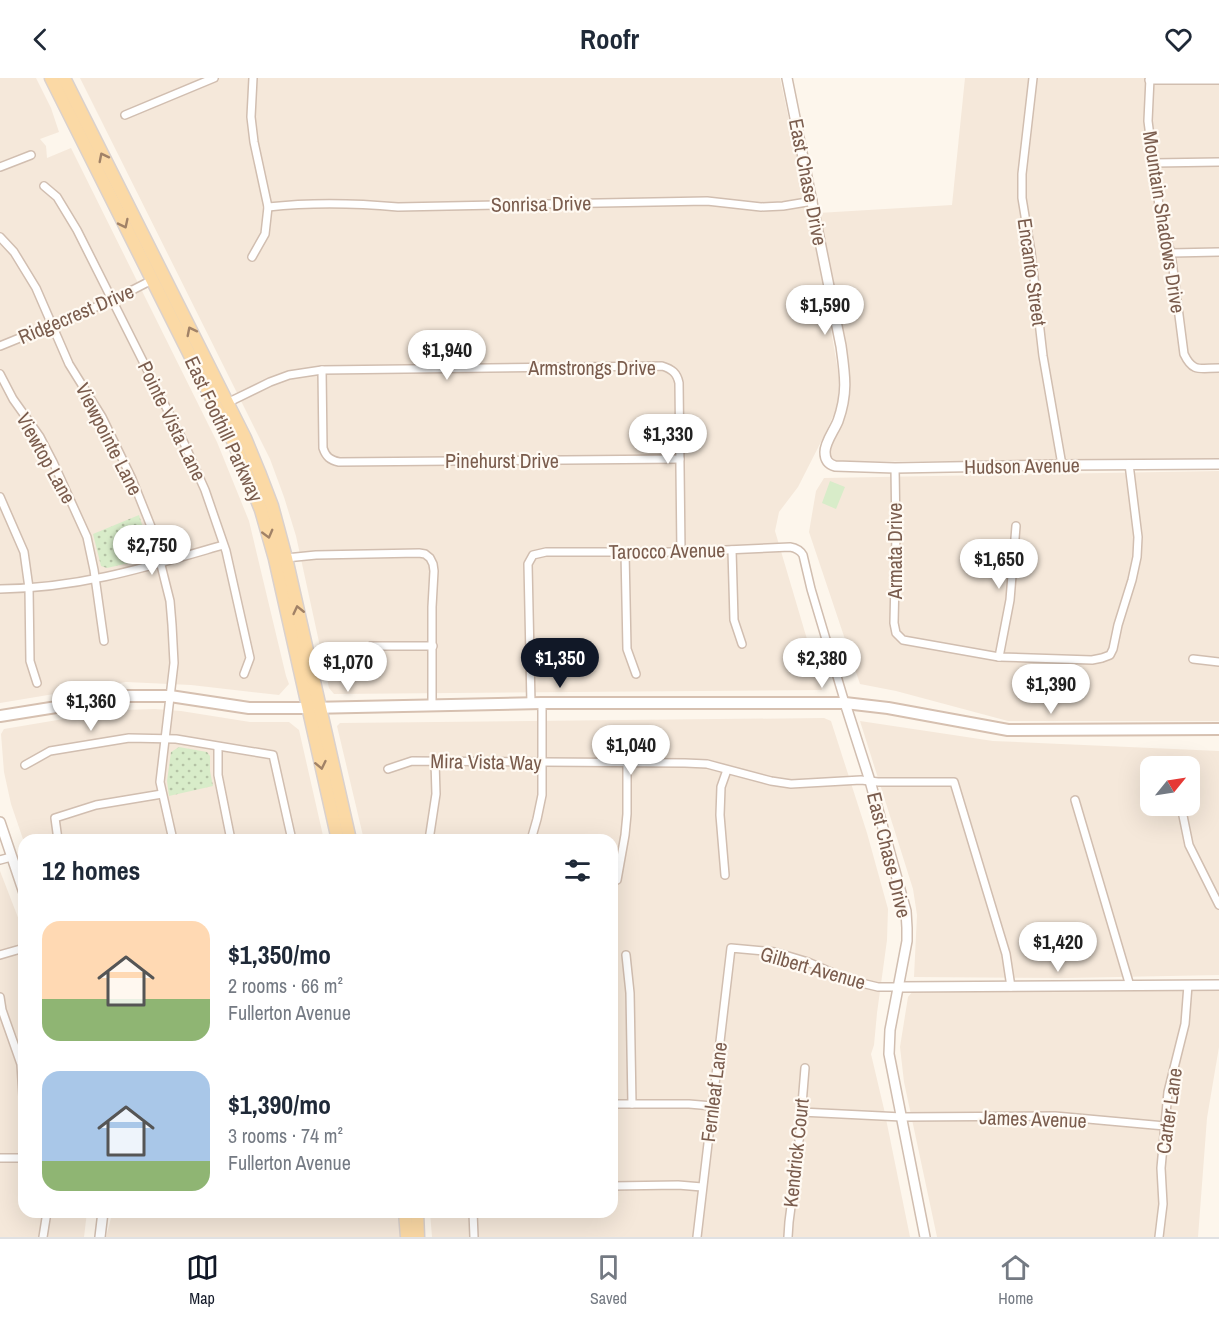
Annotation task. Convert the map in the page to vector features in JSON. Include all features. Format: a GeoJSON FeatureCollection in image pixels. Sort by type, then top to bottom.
{"type":"FeatureCollection","features":[{"type":"Feature","properties":{"kind":"main road","name":"East Foothill Parkway"},"geometry":{"type":"LineString","coordinates":[[51,78],[234,443],[261,510],[348,834]]}},
{"type":"Feature","properties":{"kind":"main road","name":"East Foothill Parkway"},"geometry":{"type":"LineString","coordinates":[[64,78],[227,403],[259,472],[272,507],[286,558],[337,834]]}},
{"type":"Feature","properties":{"kind":"main road"},"geometry":{"type":"LineString","coordinates":[[0,716],[125,696],[170,696],[249,708],[845,703],[888,708],[1008,729],[1219,729]]}},
{"type":"Feature","properties":{"kind":"main road"},"geometry":{"type":"LineString","coordinates":[[405,1218],[407,1237]]}},
{"type":"Feature","properties":{"kind":"main road"},"geometry":{"type":"LineString","coordinates":[[417,1218],[418,1237]]}},
{"type":"Feature","properties":{"kind":"street"},"geometry":{"type":"LineString","coordinates":[[125,115],[214,78]]}},
{"type":"Feature","properties":{"kind":"street"},"geometry":{"type":"LineString","coordinates":[[252,257],[265,234],[268,207],[251,117],[254,78]]}},
{"type":"Feature","properties":{"kind":"street","name":"East Chase Drive"},"geometry":{"type":"LineString","coordinates":[[787,78],[813,201],[846,382],[844,401],[825,449],[827,461]]}},
{"type":"Feature","properties":{"kind":"street","name":"Encanto Street"},"geometry":{"type":"LineString","coordinates":[[1033,78],[1022,174],[1022,198],[1031,252],[1043,356],[1062,465]]}},
{"type":"Feature","properties":{"kind":"street"},"geometry":{"type":"LineString","coordinates":[[1150,79],[1219,80]]}},
{"type":"Feature","properties":{"kind":"street","name":"Mountain Shadows Drive"},"geometry":{"type":"LineString","coordinates":[[1150,79],[1148,121],[1161,221],[1171,253],[1184,354],[1189,364],[1198,368],[1219,368]]}},
{"type":"Feature","properties":{"kind":"street"},"geometry":{"type":"LineString","coordinates":[[0,167],[31,155]]}},
{"type":"Feature","properties":{"kind":"street"},"geometry":{"type":"LineString","coordinates":[[1154,163],[1219,162]]}},
{"type":"Feature","properties":{"kind":"street","name":"Pointe Vista Lane"},"geometry":{"type":"LineString","coordinates":[[44,186],[57,197],[77,230],[205,490],[223,545],[250,658],[244,674]]}},
{"type":"Feature","properties":{"kind":"street","name":"Sonrisa Drive"},"geometry":{"type":"LineString","coordinates":[[268,207],[341,203],[398,207],[707,201],[762,207],[813,201]]}},
{"type":"Feature","properties":{"kind":"street","name":"Viewpointe Lane"},"geometry":{"type":"LineString","coordinates":[[0,237],[14,252],[36,288],[69,364],[102,417],[132,479],[152,529],[170,601],[172,625],[174,663],[160,782],[172,834]]}},
{"type":"Feature","properties":{"kind":"street"},"geometry":{"type":"LineString","coordinates":[[1171,253],[1219,252]]}},
{"type":"Feature","properties":{"kind":"street","name":"Ridgecrest Drive"},"geometry":{"type":"LineString","coordinates":[[0,346],[112,300],[152,280]]}},
{"type":"Feature","properties":{"kind":"street","name":"Armstrongs Drive"},"geometry":{"type":"LineString","coordinates":[[227,403],[289,375],[322,370],[662,366],[670,368],[678,377],[680,459]]}},
{"type":"Feature","properties":{"kind":"street","name":"Pinehurst Drive"},"geometry":{"type":"LineString","coordinates":[[322,370],[322,448],[326,456],[339,462],[680,459]]}},
{"type":"Feature","properties":{"kind":"street","name":"Viewtop Lane"},"geometry":{"type":"LineString","coordinates":[[0,374],[13,399],[40,437],[87,537],[104,641]]}},
{"type":"Feature","properties":{"kind":"street"},"geometry":{"type":"LineString","coordinates":[[680,459],[681,552]]}},
{"type":"Feature","properties":{"kind":"street","name":"Hudson Avenue"},"geometry":{"type":"LineString","coordinates":[[827,461],[835,466],[895,468],[1219,464]]}},
{"type":"Feature","properties":{"kind":"street"},"geometry":{"type":"LineString","coordinates":[[1016,526],[1010,600],[999,657],[1092,660],[1110,655],[1137,557],[1138,537],[1129,465]]}},
{"type":"Feature","properties":{"kind":"street","name":"Armata Drive"},"geometry":{"type":"LineString","coordinates":[[895,468],[894,623],[896,633],[903,640],[999,657]]}},
{"type":"Feature","properties":{"kind":"street"},"geometry":{"type":"LineString","coordinates":[[0,497],[24,552],[28,588],[30,661],[37,682]]}},
{"type":"Feature","properties":{"kind":"street"},"geometry":{"type":"LineString","coordinates":[[0,589],[61,585],[95,579],[161,564],[223,545]]}},
{"type":"Feature","properties":{"kind":"street","name":"Tarocco Avenue"},"geometry":{"type":"LineString","coordinates":[[531,704],[528,564],[533,555],[546,552],[681,552],[763,547],[790,547],[800,551]]}},
{"type":"Feature","properties":{"kind":"street"},"geometry":{"type":"LineString","coordinates":[[732,550],[734,620],[742,644]]}},
{"type":"Feature","properties":{"kind":"street","name":"East Chase Drive"},"geometry":{"type":"LineString","coordinates":[[800,551],[870,781],[906,910],[907,941],[890,1030],[889,1054],[926,1237]]}},
{"type":"Feature","properties":{"kind":"street"},"geometry":{"type":"LineString","coordinates":[[625,552],[627,650],[636,674]]}},
{"type":"Feature","properties":{"kind":"street"},"geometry":{"type":"LineString","coordinates":[[286,558],[316,555],[419,553],[430,558],[434,571],[432,706]]}},
{"type":"Feature","properties":{"kind":"street"},"geometry":{"type":"LineString","coordinates":[[371,646],[433,646]]}},
{"type":"Feature","properties":{"kind":"street"},"geometry":{"type":"LineString","coordinates":[[1193,658],[1219,662]]}},
{"type":"Feature","properties":{"kind":"street"},"geometry":{"type":"LineString","coordinates":[[533,834],[542,795],[542,704]]}},
{"type":"Feature","properties":{"kind":"street"},"geometry":{"type":"LineString","coordinates":[[25,765],[50,752],[129,738],[166,739],[273,755],[291,834]]}},
{"type":"Feature","properties":{"kind":"street"},"geometry":{"type":"LineString","coordinates":[[218,747],[218,775],[230,834]]}},
{"type":"Feature","properties":{"kind":"street","name":"Mira Vista Way"},"geometry":{"type":"LineString","coordinates":[[388,769],[412,761],[707,764],[791,784],[861,780],[954,782],[1006,954],[1011,987]]}},
{"type":"Feature","properties":{"kind":"street"},"geometry":{"type":"LineString","coordinates":[[430,834],[436,794],[435,761]]}},
{"type":"Feature","properties":{"kind":"street"},"geometry":{"type":"LineString","coordinates":[[618,874],[627,814],[627,763]]}},
{"type":"Feature","properties":{"kind":"street"},"geometry":{"type":"LineString","coordinates":[[725,875],[720,816],[721,787],[727,770]]}},
{"type":"Feature","properties":{"kind":"street"},"geometry":{"type":"LineString","coordinates":[[57,834],[55,818],[96,806],[162,794]]}},
{"type":"Feature","properties":{"kind":"street"},"geometry":{"type":"LineString","coordinates":[[1075,800],[1130,986]]}},
{"type":"Feature","properties":{"kind":"street"},"geometry":{"type":"LineString","coordinates":[[1183,816],[1189,845],[1219,905]]}},
{"type":"Feature","properties":{"kind":"street"},"geometry":{"type":"LineString","coordinates":[[0,822],[18,876]]}},
{"type":"Feature","properties":{"kind":"street"},"geometry":{"type":"LineString","coordinates":[[0,860],[11,857]]}},
{"type":"Feature","properties":{"kind":"street","name":"Gilbert Avenue"},"geometry":{"type":"LineString","coordinates":[[731,948],[775,952],[808,962],[849,980],[878,987],[1219,985]]}},
{"type":"Feature","properties":{"kind":"street","name":"Fernleaf Lane"},"geometry":{"type":"LineString","coordinates":[[697,1237],[731,948]]}},
{"type":"Feature","properties":{"kind":"street"},"geometry":{"type":"LineString","coordinates":[[0,955],[18,950]]}},
{"type":"Feature","properties":{"kind":"street"},"geometry":{"type":"LineString","coordinates":[[626,955],[630,993],[632,1104]]}},
{"type":"Feature","properties":{"kind":"street","name":"Carter Lane"},"geometry":{"type":"LineString","coordinates":[[1159,1237],[1162,1216],[1161,1168],[1168,1092],[1185,1024],[1188,985]]}},
{"type":"Feature","properties":{"kind":"street"},"geometry":{"type":"LineString","coordinates":[[0,997],[2,1010],[18,1055]]}},
{"type":"Feature","properties":{"kind":"street","name":"Kendrick Court"},"geometry":{"type":"LineString","coordinates":[[788,1237],[805,1068]]}},
{"type":"Feature","properties":{"kind":"street"},"geometry":{"type":"LineString","coordinates":[[618,1104],[712,1106]]}},
{"type":"Feature","properties":{"kind":"street","name":"James Avenue"},"geometry":{"type":"LineString","coordinates":[[801,1112],[902,1117],[1055,1116],[1165,1126]]}},
{"type":"Feature","properties":{"kind":"street"},"geometry":{"type":"LineString","coordinates":[[0,1158],[18,1158]]}},
{"type":"Feature","properties":{"kind":"street"},"geometry":{"type":"LineString","coordinates":[[618,1186],[702,1187]]}},
{"type":"Feature","properties":{"kind":"street"},"geometry":{"type":"LineString","coordinates":[[43,1237],[45,1218]]}},
{"type":"Feature","properties":{"kind":"street"},"geometry":{"type":"LineString","coordinates":[[100,1237],[103,1218]]}},
{"type":"Feature","properties":{"kind":"street"},"geometry":{"type":"LineString","coordinates":[[473,1218],[474,1237]]}},
{"type":"Feature","properties":{"kind":"shaded area"},"geometry":{"type":"Polygon","coordinates":[[[0,78],[36,78],[51,108],[59,132],[40,139],[46,146],[47,158],[71,148],[217,442],[249,521],[289,684],[279,695],[191,685],[126,682],[0,703],[0,78]]]}},
{"type":"Feature","properties":{"kind":"shaded area"},"geometry":{"type":"Polygon","coordinates":[[[80,78],[780,78],[819,260],[839,377],[838,405],[798,487],[779,512],[775,531],[822,690],[334,694],[329,688],[296,536],[270,459],[80,78]]]}},
{"type":"Feature","properties":{"kind":"shaded area"},"geometry":{"type":"Polygon","coordinates":[[[965,78],[1219,78],[1219,459],[835,462],[831,460],[829,448],[849,388],[848,372],[818,213],[952,205],[965,78]]]}},
{"type":"Feature","properties":{"kind":"shaded area"},"geometry":{"type":"Polygon","coordinates":[[[1219,471],[1219,721],[1008,721],[896,691],[860,684],[809,532],[816,491],[824,478],[1219,471]]]}},
{"type":"Feature","properties":{"kind":"shaded area"},"geometry":{"type":"Polygon","coordinates":[[[155,709],[250,722],[289,722],[299,730],[323,834],[21,834],[11,804],[4,772],[1,734],[4,729],[124,710],[155,709]]]}},
{"type":"Feature","properties":{"kind":"shaded area"},"geometry":{"type":"Polygon","coordinates":[[[824,718],[831,721],[867,833],[888,909],[887,940],[871,1054],[910,1237],[432,1237],[430,1218],[618,1218],[618,834],[363,834],[337,726],[340,723],[824,718]]]}},
{"type":"Feature","properties":{"kind":"shaded area"},"geometry":{"type":"Polygon","coordinates":[[[860,721],[993,741],[1219,751],[1219,975],[1067,978],[914,977],[917,915],[913,889],[860,721]]]}},
{"type":"Feature","properties":{"kind":"shaded area"},"geometry":{"type":"Polygon","coordinates":[[[0,871],[18,918],[18,1218],[86,1218],[84,1237],[0,1237],[0,871]]]}},
{"type":"Feature","properties":{"kind":"shaded area"},"geometry":{"type":"Polygon","coordinates":[[[1219,990],[1219,1047],[1207,1118],[1198,1237],[937,1237],[904,1082],[900,1047],[908,997],[913,991],[1219,990]]]}},
{"type":"Feature","properties":{"kind":"shaded area"},"geometry":{"type":"Polygon","coordinates":[[[111,1218],[401,1218],[401,1237],[106,1237],[111,1218]]]}},
{"type":"Feature","properties":{"kind":"green space"},"geometry":{"type":"Polygon","coordinates":[[[830,481],[845,487],[836,509],[822,503],[830,481]]]}},
{"type":"Feature","properties":{"kind":"green space"},"geometry":{"type":"Polygon","coordinates":[[[139,515],[151,553],[150,557],[107,568],[101,566],[93,534],[139,515]]]}},
{"type":"Feature","properties":{"kind":"green space"},"geometry":{"type":"Polygon","coordinates":[[[179,747],[207,752],[210,756],[213,786],[169,796],[167,781],[171,752],[179,747]]]}}]}
